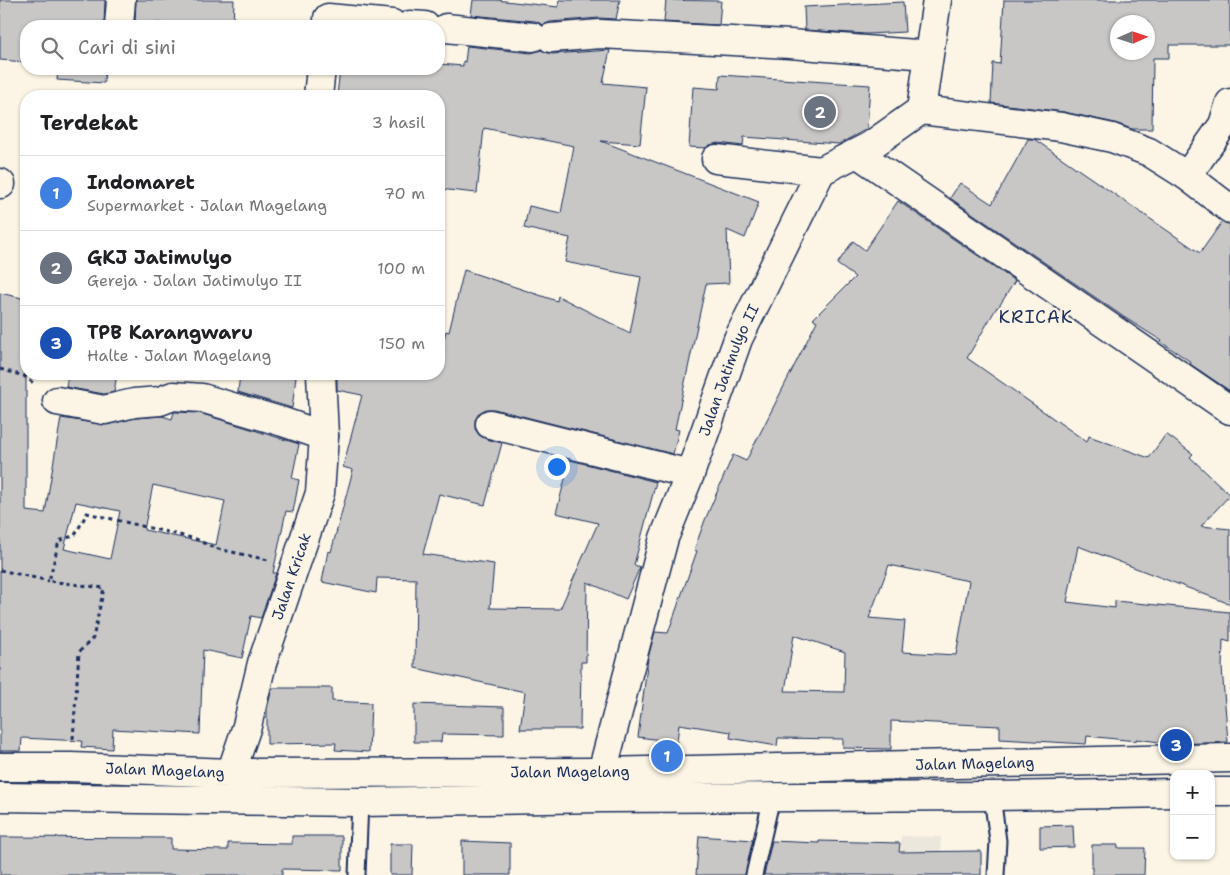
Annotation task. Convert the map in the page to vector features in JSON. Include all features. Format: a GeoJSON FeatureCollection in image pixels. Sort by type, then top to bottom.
{"type":"FeatureCollection","features":[{"type":"Feature","properties":{"kind":"street"},"geometry":{"type":"LineString","coordinates":[[119,20],[121,0]]}},
{"type":"Feature","properties":{"kind":"street"},"geometry":{"type":"LineString","coordinates":[[921,110],[937,0]]}},
{"type":"Feature","properties":{"kind":"street"},"geometry":{"type":"LineString","coordinates":[[329,15],[369,20]]}},
{"type":"Feature","properties":{"kind":"street"},"geometry":{"type":"LineString","coordinates":[[445,29],[542,38],[600,34],[790,44],[928,54]]}},
{"type":"Feature","properties":{"kind":"street"},"geometry":{"type":"LineString","coordinates":[[319,90],[320,75]]}},
{"type":"Feature","properties":{"kind":"street"},"geometry":{"type":"LineString","coordinates":[[1187,176],[1223,125],[1230,103]]}},
{"type":"Feature","properties":{"kind":"street"},"geometry":{"type":"LineString","coordinates":[[716,159],[821,171],[870,146],[921,110],[1061,127],[1112,138],[1148,152],[1187,176],[1230,208]]}},
{"type":"Feature","properties":{"kind":"street"},"geometry":{"type":"LineString","coordinates":[[857,153],[1230,410]]}},
{"type":"Feature","properties":{"kind":"street","name":"Jalan Jatimulyo II"},"geometry":{"type":"LineString","coordinates":[[602,785],[664,538],[690,474],[738,339],[821,171]]}},
{"type":"Feature","properties":{"kind":"street","name":"Jalan Kricak"},"geometry":{"type":"LineString","coordinates":[[231,773],[247,726],[262,663],[320,492],[324,436],[321,380]]}},
{"type":"Feature","properties":{"kind":"street"},"geometry":{"type":"LineString","coordinates":[[57,401],[104,410],[134,403],[160,401],[173,396],[202,398],[324,436]]}},
{"type":"Feature","properties":{"kind":"street"},"geometry":{"type":"LineString","coordinates":[[490,424],[690,474]]}},
{"type":"Feature","properties":{"kind":"street","name":"Jalan Magelang"},"geometry":{"type":"LineString","coordinates":[[0,797],[360,802],[602,785],[1230,758]]}},
{"type":"Feature","properties":{"kind":"street","name":"Jalan Magelang"},"geometry":{"type":"LineString","coordinates":[[0,767],[71,767],[602,785],[772,797],[1170,793]]}},
{"type":"Feature","properties":{"kind":"street"},"geometry":{"type":"LineString","coordinates":[[1215,792],[1230,792]]}},
{"type":"Feature","properties":{"kind":"lane"},"geometry":{"type":"LineString","coordinates":[[992,796],[998,841],[996,875]]}},
{"type":"Feature","properties":{"kind":"lane"},"geometry":{"type":"LineString","coordinates":[[754,875],[772,797]]}},
{"type":"Feature","properties":{"kind":"lane"},"geometry":{"type":"LineString","coordinates":[[357,875],[360,802]]}},
{"type":"Feature","properties":{"kind":"path"},"geometry":{"type":"LineString","coordinates":[[0,369],[20,375]]}},
{"type":"Feature","properties":{"kind":"path"},"geometry":{"type":"LineString","coordinates":[[29,380],[57,401]]}},
{"type":"Feature","properties":{"kind":"path"},"geometry":{"type":"LineString","coordinates":[[49,581],[59,541],[75,535],[87,513],[196,539],[214,548],[295,566]]}},
{"type":"Feature","properties":{"kind":"path"},"geometry":{"type":"LineString","coordinates":[[0,570],[49,581],[104,588],[93,638],[79,652],[71,767]]}},
{"type":"Feature","properties":{"kind":"shaded area"},"geometry":{"type":"Polygon","coordinates":[[[901,836],[941,837],[940,875],[901,875],[901,836]]]}},
{"type":"Feature","properties":{"kind":"building"},"geometry":{"type":"Polygon","coordinates":[[[0,0],[105,0],[104,20],[20,20],[20,62],[0,60],[0,0]]]}},
{"type":"Feature","properties":{"kind":"building"},"geometry":{"type":"Polygon","coordinates":[[[136,0],[234,0],[233,20],[135,20],[136,0]]]}},
{"type":"Feature","properties":{"kind":"building"},"geometry":{"type":"Polygon","coordinates":[[[473,0],[496,0],[558,7],[559,0],[620,0],[616,19],[599,18],[550,22],[543,25],[535,21],[471,15],[473,0]]]}},
{"type":"Feature","properties":{"kind":"building"},"geometry":{"type":"Polygon","coordinates":[[[666,0],[721,1],[719,25],[664,22],[666,0]]]}},
{"type":"Feature","properties":{"kind":"building"},"geometry":{"type":"Polygon","coordinates":[[[1004,0],[1230,0],[1230,45],[1169,45],[1169,58],[1155,58],[1155,15],[1110,15],[1110,60],[1153,60],[1152,129],[1132,129],[1115,123],[1064,112],[991,103],[993,63],[1000,64],[1004,0]]]}},
{"type":"Feature","properties":{"kind":"building"},"geometry":{"type":"Polygon","coordinates":[[[903,2],[905,32],[867,34],[805,30],[804,7],[903,2]]]}},
{"type":"Feature","properties":{"kind":"building"},"geometry":{"type":"Polygon","coordinates":[[[467,46],[531,53],[541,50],[552,54],[610,50],[603,83],[646,87],[640,144],[601,141],[759,202],[745,238],[727,230],[729,283],[706,284],[675,429],[679,430],[673,454],[494,409],[486,409],[479,413],[475,420],[475,429],[479,435],[486,439],[502,443],[485,505],[439,494],[423,554],[494,564],[490,608],[560,609],[598,523],[556,513],[570,460],[656,482],[634,565],[640,567],[626,599],[587,582],[586,662],[581,662],[580,729],[520,729],[525,692],[415,668],[416,579],[377,578],[376,593],[322,582],[328,551],[331,552],[353,470],[343,467],[362,395],[337,390],[337,380],[445,380],[445,335],[446,331],[449,332],[464,270],[557,301],[558,296],[630,333],[641,277],[565,262],[570,238],[524,228],[529,206],[561,213],[574,146],[484,128],[477,193],[445,190],[445,90],[338,90],[339,75],[445,75],[445,64],[463,66],[463,61],[465,62],[467,46]]]}},
{"type":"Feature","properties":{"kind":"building"},"geometry":{"type":"Polygon","coordinates":[[[57,75],[105,75],[104,83],[57,80],[57,75]]]}},
{"type":"Feature","properties":{"kind":"building"},"geometry":{"type":"Polygon","coordinates":[[[720,75],[870,85],[867,129],[839,144],[744,137],[743,146],[718,143],[706,148],[689,147],[693,87],[719,89],[720,75]]]}},
{"type":"Feature","properties":{"kind":"building"},"geometry":{"type":"Polygon","coordinates":[[[1028,139],[1034,139],[1200,253],[1222,222],[1230,224],[1230,391],[1190,364],[1191,362],[1162,341],[1122,316],[950,198],[960,183],[992,204],[1028,139]]]}},
{"type":"Feature","properties":{"kind":"building"},"geometry":{"type":"Polygon","coordinates":[[[898,201],[1015,281],[997,307],[967,358],[1087,442],[1089,436],[1149,458],[1166,434],[1193,454],[1190,457],[1230,495],[1201,526],[1230,529],[1230,604],[1078,546],[1067,602],[1115,608],[1115,601],[1230,612],[1230,642],[1223,640],[1222,668],[1228,742],[1176,744],[1087,736],[1086,744],[1000,739],[1000,726],[891,721],[891,749],[843,748],[843,739],[778,738],[777,746],[730,738],[731,732],[679,724],[677,742],[638,737],[648,658],[655,632],[668,633],[697,551],[694,550],[733,455],[746,461],[817,321],[813,319],[855,277],[837,264],[853,241],[865,250],[898,201]],[[889,565],[869,618],[905,621],[902,652],[956,655],[969,581],[889,565]],[[794,635],[785,691],[844,692],[845,652],[794,635]]]}},
{"type":"Feature","properties":{"kind":"building"},"geometry":{"type":"Polygon","coordinates":[[[0,293],[20,298],[20,380],[26,380],[26,511],[45,513],[61,418],[107,425],[136,418],[162,416],[172,419],[174,412],[199,413],[299,444],[292,478],[299,480],[293,512],[286,511],[273,573],[276,573],[261,618],[251,616],[242,658],[203,650],[200,734],[113,729],[112,749],[81,747],[82,741],[22,738],[21,751],[0,751],[0,293]],[[153,485],[144,530],[216,545],[225,501],[153,485]],[[76,502],[64,549],[110,559],[120,511],[76,502]]]}},
{"type":"Feature","properties":{"kind":"building"},"geometry":{"type":"Polygon","coordinates":[[[67,380],[116,380],[114,392],[104,394],[66,387],[67,380]]]}},
{"type":"Feature","properties":{"kind":"building"},"geometry":{"type":"Polygon","coordinates":[[[239,380],[296,380],[292,408],[238,392],[239,380]]]}},
{"type":"Feature","properties":{"kind":"building"},"geometry":{"type":"Polygon","coordinates":[[[272,688],[332,688],[332,701],[371,703],[369,752],[335,750],[336,743],[267,744],[267,709],[272,688]]]}},
{"type":"Feature","properties":{"kind":"building"},"geometry":{"type":"Polygon","coordinates":[[[414,704],[504,707],[504,735],[442,734],[441,742],[414,742],[414,704]]]}},
{"type":"Feature","properties":{"kind":"building"},"geometry":{"type":"Polygon","coordinates":[[[1073,825],[1074,847],[1040,848],[1040,826],[1073,825]]]}},
{"type":"Feature","properties":{"kind":"building"},"geometry":{"type":"Polygon","coordinates":[[[292,836],[342,836],[342,870],[282,869],[282,875],[0,875],[0,837],[171,838],[171,849],[228,850],[228,843],[292,844],[292,836]]]}},
{"type":"Feature","properties":{"kind":"building"},"geometry":{"type":"Polygon","coordinates":[[[699,836],[753,840],[745,875],[696,875],[699,836]]]}},
{"type":"Feature","properties":{"kind":"building"},"geometry":{"type":"Polygon","coordinates":[[[462,841],[510,843],[510,875],[462,875],[462,841]]]}},
{"type":"Feature","properties":{"kind":"building"},"geometry":{"type":"Polygon","coordinates":[[[772,841],[900,843],[899,852],[981,851],[981,875],[764,875],[772,841]]]}},
{"type":"Feature","properties":{"kind":"building"},"geometry":{"type":"Polygon","coordinates":[[[390,844],[413,844],[412,875],[390,875],[390,844]]]}},
{"type":"Feature","properties":{"kind":"building"},"geometry":{"type":"Polygon","coordinates":[[[1092,845],[1118,845],[1118,848],[1145,848],[1144,875],[1092,875],[1092,845]]]}},
{"type":"Feature","properties":{"kind":"place","name":"GKJ Jatimulyo"},"geometry":{"type":"Point","coordinates":[820,112]}},
{"type":"Feature","properties":{"kind":"place","name":"TPB Karangwaru"},"geometry":{"type":"Point","coordinates":[1176,745]}},
{"type":"Feature","properties":{"kind":"place","name":"Indomaret"},"geometry":{"type":"Point","coordinates":[667,756]}},
{"type":"Feature","properties":{"kind":"district","name":"KRICAK"},"geometry":{"type":"Point","coordinates":[1036,317]}}]}
